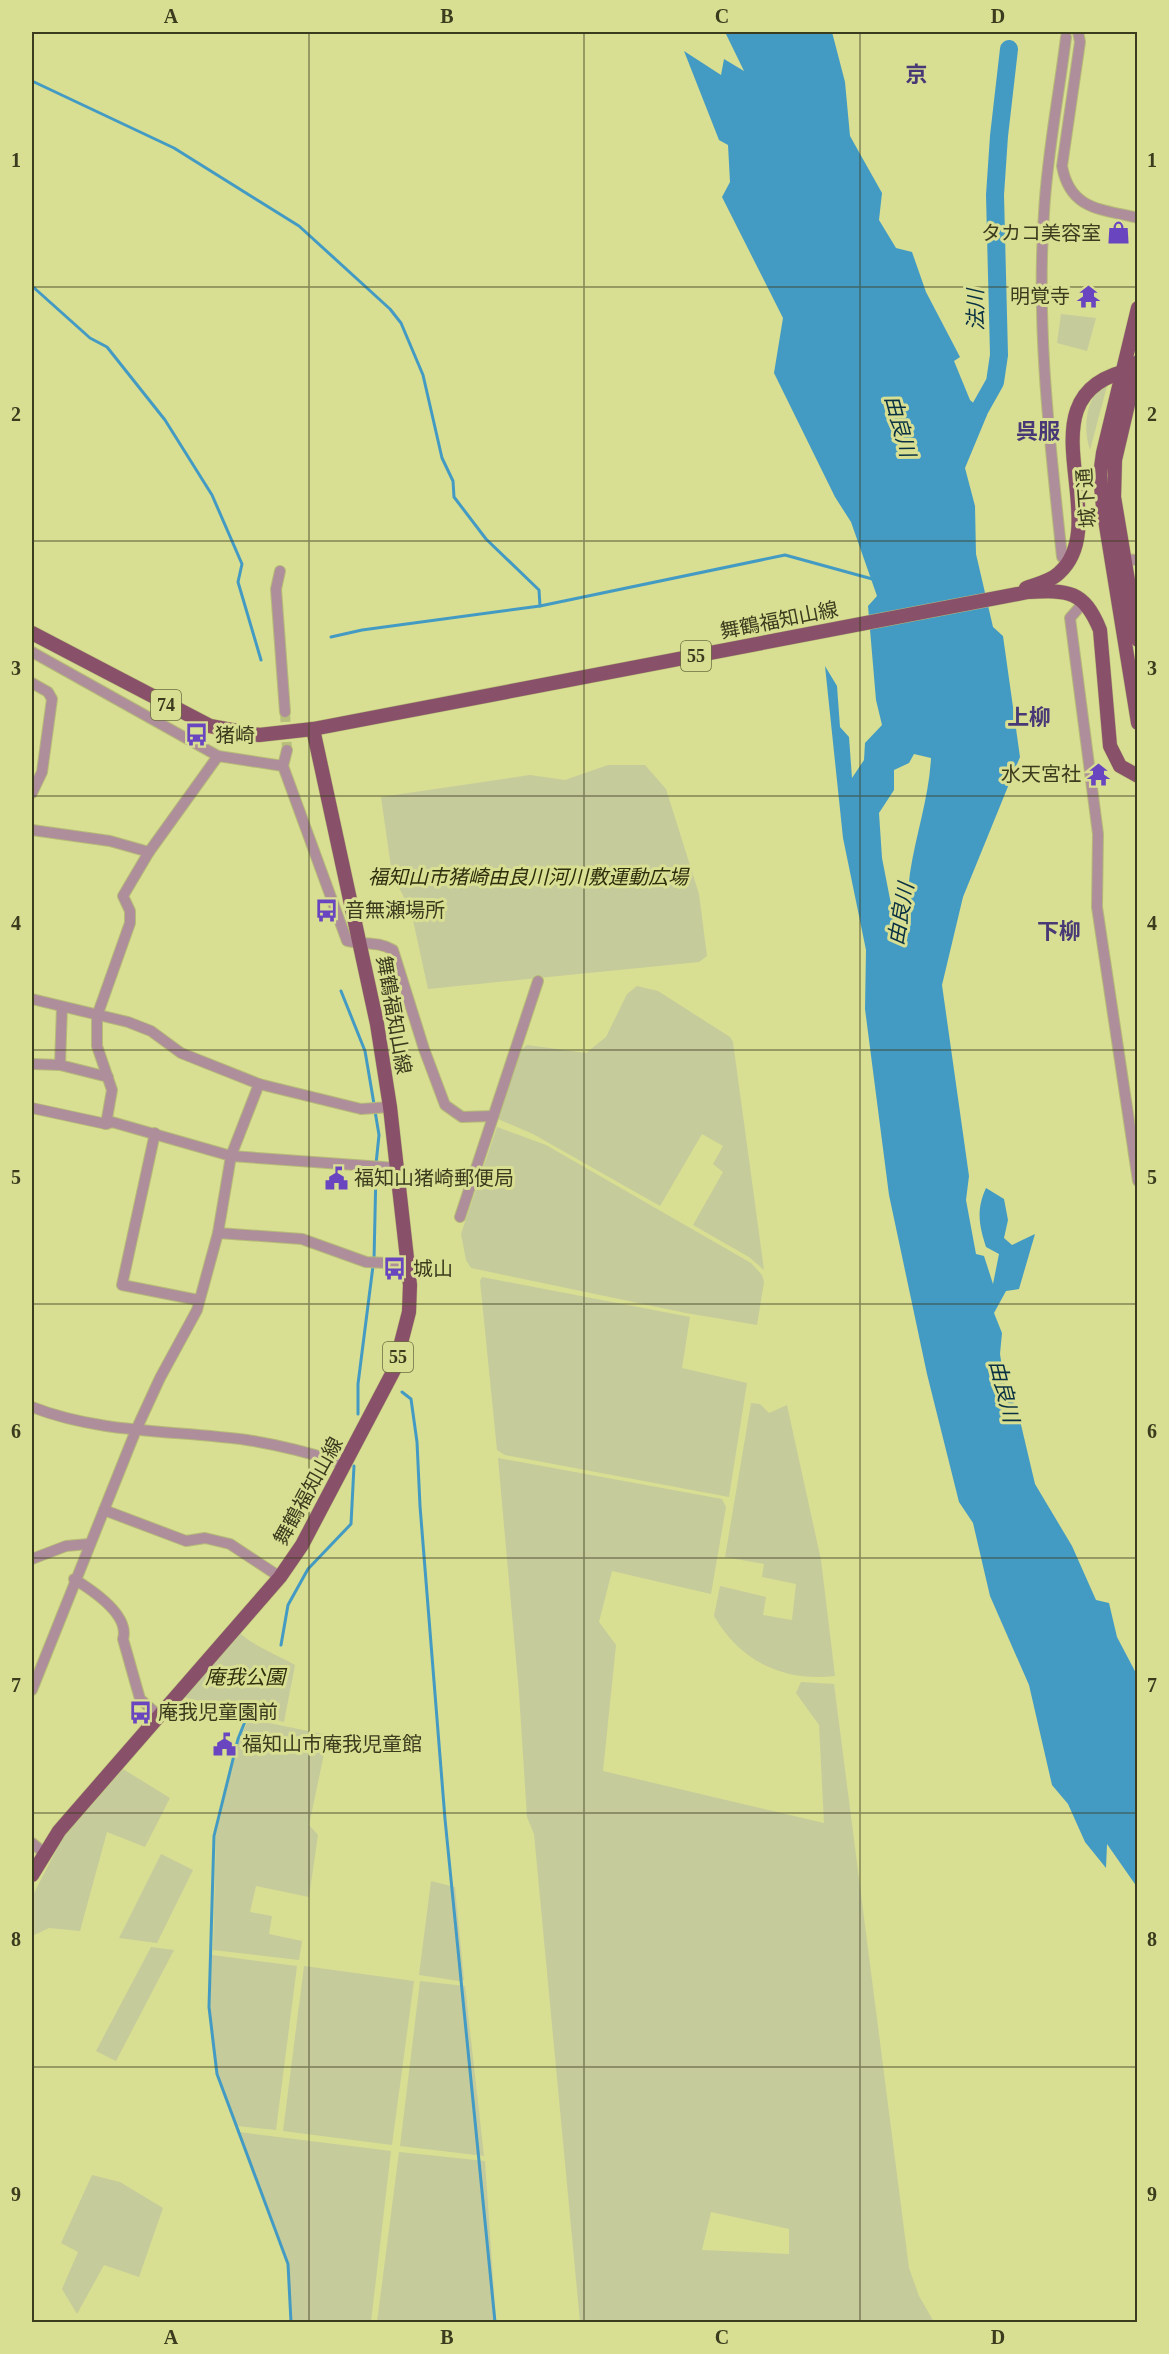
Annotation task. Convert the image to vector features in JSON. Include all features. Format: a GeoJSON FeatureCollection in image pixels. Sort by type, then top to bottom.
{"type":"FeatureCollection","features":[{"type":"Feature","properties":{"kind":"main road","name":"城下通"},"geometry":{"type":"LineString","coordinates":[[1137,308],[1133,368],[1103,453],[1100,475],[1124,559],[1137,640]]}},
{"type":"Feature","properties":{"kind":"main road","name":"舞鶴福知山線"},"geometry":{"type":"LineString","coordinates":[[987,601],[1039,583],[1059,573],[1077,540],[1072,438],[1075,421],[1088,390],[1102,378],[1133,368]]}},
{"type":"Feature","properties":{"kind":"main road","name":"城下通"},"geometry":{"type":"LineString","coordinates":[[1124,559],[1137,723]]}},
{"type":"Feature","properties":{"kind":"main road","name":"舞鶴福知山線"},"geometry":{"type":"LineString","coordinates":[[32,1875],[43,1852],[280,1577],[302,1545],[383,1395],[397,1360],[409,1312],[408,1264],[390,1107],[362,945],[313,729],[1028,592],[1061,591],[1084,602]]}},
{"type":"Feature","properties":{"kind":"main road"},"geometry":{"type":"LineString","coordinates":[[1084,602],[1094,614],[1101,630],[1110,746],[1120,766],[1137,776]]}},
{"type":"Feature","properties":{"kind":"main road","name":"74"},"geometry":{"type":"LineString","coordinates":[[32,633],[210,726],[259,735],[313,729]]}},
{"type":"Feature","properties":{"kind":"street"},"geometry":{"type":"LineString","coordinates":[[1070,33],[1080,42],[1062,166],[1065,184],[1082,202],[1137,218]]}},
{"type":"Feature","properties":{"kind":"street"},"geometry":{"type":"LineString","coordinates":[[1062,557],[1049,435],[1042,345],[1042,301],[1044,213],[1070,33]]}},
{"type":"Feature","properties":{"kind":"street"},"geometry":{"type":"LineString","coordinates":[[280,571],[276,589],[285,712]]}},
{"type":"Feature","properties":{"kind":"street"},"geometry":{"type":"LineString","coordinates":[[1084,602],[1071,618],[1098,834],[1097,907],[1137,1181]]}},
{"type":"Feature","properties":{"kind":"street"},"geometry":{"type":"LineString","coordinates":[[32,652],[218,756],[283,766]]}},
{"type":"Feature","properties":{"kind":"street"},"geometry":{"type":"LineString","coordinates":[[32,682],[48,692],[52,699],[42,772],[32,793]]}},
{"type":"Feature","properties":{"kind":"street"},"geometry":{"type":"LineString","coordinates":[[286,750],[283,766],[347,941],[362,945],[381,943],[393,950],[424,1049],[445,1105],[462,1117],[493,1116]]}},
{"type":"Feature","properties":{"kind":"street"},"geometry":{"type":"LineString","coordinates":[[106,1124],[112,1090],[97,1046],[97,1016],[130,923],[130,911],[123,896],[149,852],[218,756]]}},
{"type":"Feature","properties":{"kind":"street"},"geometry":{"type":"LineString","coordinates":[[32,830],[110,841],[149,852]]}},
{"type":"Feature","properties":{"kind":"street"},"geometry":{"type":"LineString","coordinates":[[460,1217],[538,981]]}},
{"type":"Feature","properties":{"kind":"street"},"geometry":{"type":"LineString","coordinates":[[32,999],[128,1022],[151,1031],[181,1053],[259,1084],[361,1109],[390,1107]]}},
{"type":"Feature","properties":{"kind":"street"},"geometry":{"type":"LineString","coordinates":[[60,1065],[62,1007]]}},
{"type":"Feature","properties":{"kind":"street"},"geometry":{"type":"LineString","coordinates":[[32,1064],[60,1065],[108,1077]]}},
{"type":"Feature","properties":{"kind":"street"},"geometry":{"type":"LineString","coordinates":[[32,1690],[74,1579],[136,1430],[159,1378],[197,1310],[218,1233],[231,1156],[259,1084]]}},
{"type":"Feature","properties":{"kind":"street"},"geometry":{"type":"LineString","coordinates":[[32,1108],[106,1124],[112,1122],[231,1156],[397,1168]]}},
{"type":"Feature","properties":{"kind":"street"},"geometry":{"type":"LineString","coordinates":[[155,1133],[123,1285],[198,1300]]}},
{"type":"Feature","properties":{"kind":"street"},"geometry":{"type":"LineString","coordinates":[[218,1233],[302,1239],[366,1262],[408,1264]]}},
{"type":"Feature","properties":{"kind":"street"},"geometry":{"type":"LineString","coordinates":[[32,1407],[115,1429],[249,1440],[345,1464]]}},
{"type":"Feature","properties":{"kind":"street"},"geometry":{"type":"LineString","coordinates":[[104,1510],[186,1541],[205,1538],[230,1544],[280,1577]]}},
{"type":"Feature","properties":{"kind":"street"},"geometry":{"type":"LineString","coordinates":[[32,1559],[66,1546],[89,1544]]}},
{"type":"Feature","properties":{"kind":"street"},"geometry":{"type":"LineString","coordinates":[[74,1579],[106,1603],[121,1621],[125,1633],[123,1639],[140,1699],[159,1716]]}},
{"type":"Feature","properties":{"kind":"street"},"geometry":{"type":"LineString","coordinates":[[32,1843],[43,1852]]}},
{"type":"Feature","properties":{"kind":"green space"},"geometry":{"type":"Polygon","coordinates":[[[1061,314],[1096,318],[1087,351],[1057,343],[1061,314]]]}},
{"type":"Feature","properties":{"kind":"green space"},"geometry":{"type":"Polygon","coordinates":[[[1103,386],[1107,386],[1090,450],[1087,415],[1092,399],[1103,386]]]}},
{"type":"Feature","properties":{"kind":"green space","name":"福知山市猪崎由良川河川敷運動広場"},"geometry":{"type":"Polygon","coordinates":[[[608,765],[645,765],[666,789],[699,894],[707,956],[699,962],[428,989],[411,911],[392,874],[381,797],[530,775],[565,780],[608,765]]]}},
{"type":"Feature","properties":{"kind":"green space"},"geometry":{"type":"Polygon","coordinates":[[[637,986],[658,991],[730,1037],[733,1042],[764,1270],[749,1257],[693,1225],[723,1172],[713,1164],[723,1146],[702,1134],[660,1206],[533,1134],[498,1119],[521,1050],[527,1045],[586,1053],[606,1037],[627,994],[637,986]]]}},
{"type":"Feature","properties":{"kind":"green space"},"geometry":{"type":"Polygon","coordinates":[[[497,1127],[546,1145],[751,1263],[762,1275],[764,1282],[757,1325],[686,1313],[471,1268],[466,1260],[461,1234],[497,1127]]]}},
{"type":"Feature","properties":{"kind":"green space"},"geometry":{"type":"Polygon","coordinates":[[[482,1277],[690,1317],[682,1368],[747,1383],[729,1497],[505,1455],[497,1450],[480,1281],[482,1277]]]}},
{"type":"Feature","properties":{"kind":"green space"},"geometry":{"type":"Polygon","coordinates":[[[751,1403],[760,1404],[769,1413],[787,1405],[821,1560],[835,1676],[798,1675],[781,1672],[765,1665],[737,1645],[714,1616],[720,1586],[766,1597],[763,1615],[792,1620],[796,1584],[762,1577],[764,1564],[725,1557],[751,1403]]]}},
{"type":"Feature","properties":{"kind":"green space"},"geometry":{"type":"Polygon","coordinates":[[[498,1458],[722,1499],[726,1507],[711,1594],[612,1571],[599,1622],[616,1645],[603,1771],[824,1823],[819,1725],[796,1693],[801,1682],[834,1684],[909,2268],[919,2296],[934,2322],[580,2322],[534,1834],[527,1817],[519,1693],[498,1458]],[[711,2212],[702,2250],[789,2254],[789,2229],[711,2212]]]}},
{"type":"Feature","properties":{"kind":"green space","name":"庵我公園"},"geometry":{"type":"Polygon","coordinates":[[[238,1631],[256,1645],[295,1665],[284,1722],[183,1697],[238,1631]]]}},
{"type":"Feature","properties":{"kind":"green space"},"geometry":{"type":"Polygon","coordinates":[[[249,1719],[328,1735],[309,1825],[318,1835],[309,1897],[256,1886],[250,1912],[272,1916],[269,1934],[302,1941],[299,1960],[213,1950],[216,1835],[239,1739],[249,1719]]]}},
{"type":"Feature","properties":{"kind":"green space"},"geometry":{"type":"Polygon","coordinates":[[[123,1769],[170,1798],[145,1847],[107,1832],[80,1931],[49,1928],[32,1936],[33,1895],[63,1837],[123,1769]]]}},
{"type":"Feature","properties":{"kind":"green space"},"geometry":{"type":"Polygon","coordinates":[[[161,1854],[193,1870],[157,1943],[119,1938],[161,1854]]]}},
{"type":"Feature","properties":{"kind":"green space"},"geometry":{"type":"Polygon","coordinates":[[[431,1881],[455,1887],[464,1980],[419,1975],[431,1881]]]}},
{"type":"Feature","properties":{"kind":"green space"},"geometry":{"type":"Polygon","coordinates":[[[151,1947],[174,1950],[116,2061],[96,2051],[151,1947]]]}},
{"type":"Feature","properties":{"kind":"green space"},"geometry":{"type":"Polygon","coordinates":[[[212,1955],[297,1966],[276,2130],[237,2126],[224,2093],[217,2073],[212,2044],[210,2014],[212,1955]]]}},
{"type":"Feature","properties":{"kind":"green space"},"geometry":{"type":"Polygon","coordinates":[[[304,1966],[414,1981],[392,2145],[283,2131],[304,1966]]]}},
{"type":"Feature","properties":{"kind":"green space"},"geometry":{"type":"Polygon","coordinates":[[[420,1981],[465,1986],[484,2156],[400,2146],[420,1981]]]}},
{"type":"Feature","properties":{"kind":"green space"},"geometry":{"type":"Polygon","coordinates":[[[239,2132],[391,2151],[371,2322],[292,2322],[288,2263],[239,2132]]]}},
{"type":"Feature","properties":{"kind":"green space"},"geometry":{"type":"Polygon","coordinates":[[[399,2152],[485,2161],[496,2322],[377,2322],[399,2152]]]}},
{"type":"Feature","properties":{"kind":"green space"},"geometry":{"type":"Polygon","coordinates":[[[92,2175],[120,2182],[163,2208],[139,2277],[104,2265],[77,2314],[62,2289],[78,2252],[61,2243],[92,2175]]]}},
{"type":"Feature","properties":{"kind":"water","name":"由良川"},"geometry":{"type":"Polygon","coordinates":[[[725,32],[832,32],[845,82],[850,136],[882,193],[879,220],[896,248],[912,252],[926,292],[960,357],[954,361],[970,400],[987,415],[965,468],[975,506],[976,554],[993,627],[1003,636],[1020,757],[963,897],[942,985],[969,1176],[966,1200],[976,1254],[984,1256],[993,1284],[999,1254],[986,1247],[980,1218],[981,1203],[986,1188],[1004,1199],[1008,1220],[1004,1238],[1012,1245],[1035,1234],[1019,1289],[1006,1291],[994,1313],[1002,1333],[1000,1354],[1005,1386],[1018,1412],[1035,1484],[1072,1546],[1096,1600],[1109,1603],[1117,1637],[1137,1675],[1137,1887],[1107,1844],[1106,1868],[1085,1842],[1068,1804],[1052,1785],[1029,1685],[990,1596],[973,1523],[959,1502],[927,1374],[889,1195],[865,1009],[866,950],[843,838],[825,666],[837,686],[840,727],[849,737],[852,778],[864,760],[865,743],[882,725],[876,700],[868,606],[877,596],[851,522],[835,497],[774,373],[783,318],[722,197],[730,182],[728,145],[719,140],[684,51],[721,75],[724,59],[744,71],[725,32]],[[914,754],[909,763],[894,770],[894,790],[879,813],[882,858],[897,935],[905,942],[910,873],[928,787],[931,758],[914,754]]]}},
{"type":"Feature","properties":{"kind":"waterway","name":"法川"},"geometry":{"type":"LineString","coordinates":[[968,430],[995,382],[999,355],[995,195],[1009,49]]}},
{"type":"Feature","properties":{"kind":"waterway"},"geometry":{"type":"LineString","coordinates":[[32,81],[174,148],[299,226],[390,309],[401,323],[423,375],[442,458],[453,481],[454,497],[486,539],[539,590],[540,606]]}},
{"type":"Feature","properties":{"kind":"waterway"},"geometry":{"type":"LineString","coordinates":[[32,286],[90,338],[107,347],[165,420],[212,495],[242,564],[238,582],[261,660]]}},
{"type":"Feature","properties":{"kind":"waterway"},"geometry":{"type":"LineString","coordinates":[[331,637],[362,630],[540,606],[785,555],[876,580]]}},
{"type":"Feature","properties":{"kind":"waterway"},"geometry":{"type":"LineString","coordinates":[[341,991],[365,1051],[374,1104]]}},
{"type":"Feature","properties":{"kind":"waterway"},"geometry":{"type":"LineString","coordinates":[[375,1111],[379,1135],[376,1164]]}},
{"type":"Feature","properties":{"kind":"waterway"},"geometry":{"type":"LineString","coordinates":[[374,1260],[376,1170]]}},
{"type":"Feature","properties":{"kind":"waterway"},"geometry":{"type":"LineString","coordinates":[[358,1414],[358,1384],[373,1266]]}},
{"type":"Feature","properties":{"kind":"waterway"},"geometry":{"type":"LineString","coordinates":[[402,1392],[411,1399],[417,1442],[445,1819],[495,2322]]}},
{"type":"Feature","properties":{"kind":"waterway"},"geometry":{"type":"LineString","coordinates":[[281,1645],[288,1605],[308,1569],[351,1524],[354,1466]]}},
{"type":"Feature","properties":{"kind":"waterway"},"geometry":{"type":"LineString","coordinates":[[246,1719],[238,1739],[214,1836],[209,2007],[217,2074],[288,2264],[291,2322]]}},
{"type":"Feature","properties":{"kind":"tunnel"},"geometry":{"type":"LineString","coordinates":[[285,712],[287,750]]}},
{"type":"Feature","properties":{"kind":"place","name":"タカコ美容室"},"geometry":{"type":"Point","coordinates":[1119,233]}},
{"type":"Feature","properties":{"kind":"place","name":"明覚寺"},"geometry":{"type":"Point","coordinates":[1088,296]}},
{"type":"Feature","properties":{"kind":"place","name":"猪崎"},"geometry":{"type":"Point","coordinates":[197,735]}},
{"type":"Feature","properties":{"kind":"place","name":"水天宮社"},"geometry":{"type":"Point","coordinates":[1099,774]}},
{"type":"Feature","properties":{"kind":"place","name":"音無瀬場所"},"geometry":{"type":"Point","coordinates":[327,910]}},
{"type":"Feature","properties":{"kind":"place","name":"福知山猪崎郵便局"},"geometry":{"type":"Point","coordinates":[336,1178]}},
{"type":"Feature","properties":{"kind":"place","name":"城山"},"geometry":{"type":"Point","coordinates":[395,1269]}},
{"type":"Feature","properties":{"kind":"place","name":"庵我児童園前"},"geometry":{"type":"Point","coordinates":[140,1712]}},
{"type":"Feature","properties":{"kind":"place","name":"福知山市庵我児童館"},"geometry":{"type":"Point","coordinates":[224,1744]}},
{"type":"Feature","properties":{"kind":"district","name":"京"},"geometry":{"type":"Point","coordinates":[916,74]}},
{"type":"Feature","properties":{"kind":"district","name":"呉服"},"geometry":{"type":"Point","coordinates":[1038,431]}},
{"type":"Feature","properties":{"kind":"district","name":"上柳"},"geometry":{"type":"Point","coordinates":[1029,717]}},
{"type":"Feature","properties":{"kind":"district","name":"下柳"},"geometry":{"type":"Point","coordinates":[1059,931]}}]}
